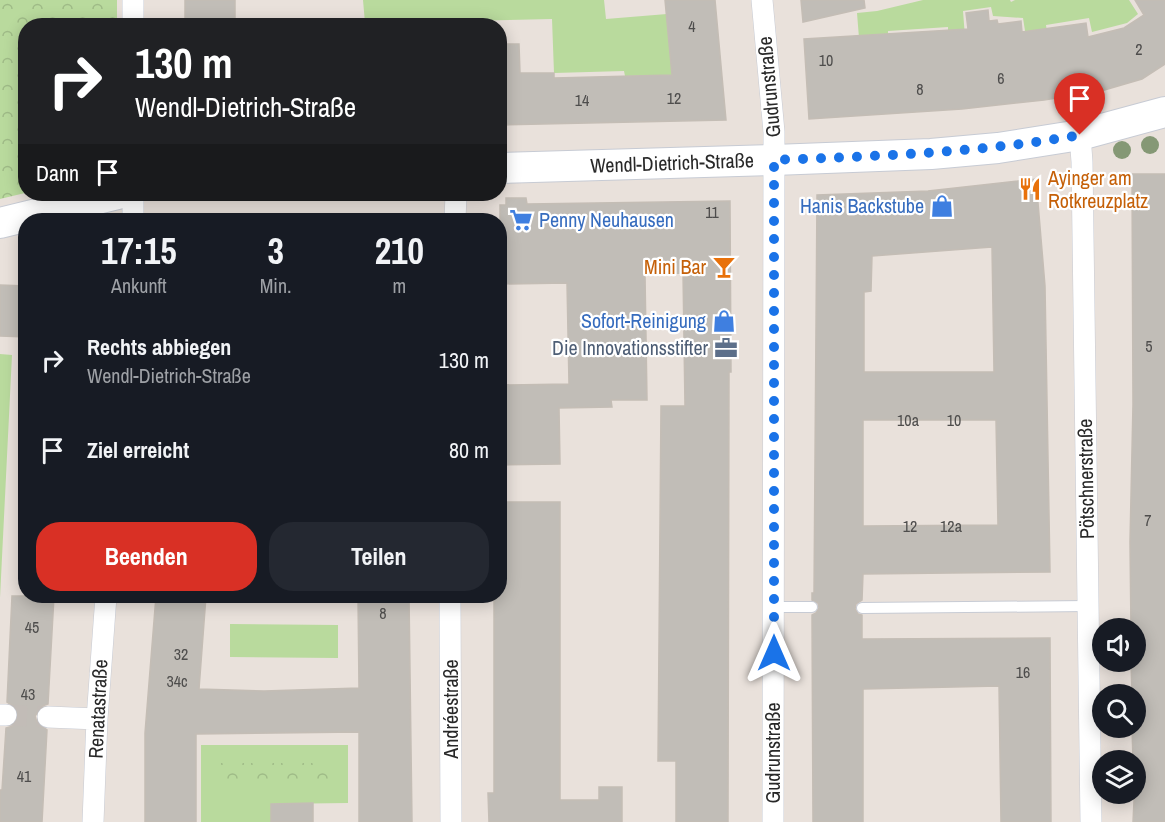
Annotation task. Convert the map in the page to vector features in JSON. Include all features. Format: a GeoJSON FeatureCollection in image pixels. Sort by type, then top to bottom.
{"type":"FeatureCollection","features":[{"type":"Feature","properties":{"kind":"street"},"geometry":{"type":"LineString","coordinates":[[133,0],[133,18]]}},
{"type":"Feature","properties":{"kind":"street","name":"Gudrunstraße"},"geometry":{"type":"LineString","coordinates":[[762,0],[774,132],[773,822]]}},
{"type":"Feature","properties":{"kind":"street","name":"Wendl-Dietrich-Straße"},"geometry":{"type":"LineString","coordinates":[[507,168],[931,154],[998,148],[1080,135],[1165,112]]}},
{"type":"Feature","properties":{"kind":"street","name":"Pötschnerstraße"},"geometry":{"type":"LineString","coordinates":[[1080,135],[1091,822]]}},
{"type":"Feature","properties":{"kind":"street"},"geometry":{"type":"LineString","coordinates":[[41,213],[90,201]]}},
{"type":"Feature","properties":{"kind":"street"},"geometry":{"type":"LineString","coordinates":[[0,223],[18,219]]}},
{"type":"Feature","properties":{"kind":"street","name":"Renatastraße"},"geometry":{"type":"LineString","coordinates":[[93,822],[97,719],[105,603]]}},
{"type":"Feature","properties":{"kind":"street","name":"Andréestraße"},"geometry":{"type":"LineString","coordinates":[[450,603],[451,822]]}},
{"type":"Feature","properties":{"kind":"street"},"geometry":{"type":"LineString","coordinates":[[48,717],[97,719]]}},
{"type":"Feature","properties":{"kind":"lane"},"geometry":{"type":"LineString","coordinates":[[862,608],[1088,606]]}},
{"type":"Feature","properties":{"kind":"lane"},"geometry":{"type":"LineString","coordinates":[[773,607],[812,608]]}},
{"type":"Feature","properties":{"kind":"green space"},"geometry":{"type":"Polygon","coordinates":[[[0,0],[117,0],[117,18],[18,18],[18,195],[0,199],[0,0]]]}},
{"type":"Feature","properties":{"kind":"green space"},"geometry":{"type":"Polygon","coordinates":[[[363,0],[604,0],[606,19],[667,14],[678,75],[625,76],[624,71],[554,73],[552,19],[365,18],[363,0]]]}},
{"type":"Feature","properties":{"kind":"green space"},"geometry":{"type":"Polygon","coordinates":[[[923,0],[1010,0],[1011,2],[1015,0],[1129,0],[1138,14],[1127,23],[1092,32],[1089,18],[1046,25],[1049,47],[1028,50],[1023,18],[993,16],[991,7],[963,11],[966,50],[948,52],[948,27],[888,31],[888,62],[861,63],[857,13],[877,11],[923,0]]]}},
{"type":"Feature","properties":{"kind":"green space"},"geometry":{"type":"Polygon","coordinates":[[[0,354],[12,355],[0,598],[0,354]]]}},
{"type":"Feature","properties":{"kind":"green space"},"geometry":{"type":"Polygon","coordinates":[[[230,624],[338,625],[338,658],[230,657],[230,624]]]}},
{"type":"Feature","properties":{"kind":"green space"},"geometry":{"type":"Polygon","coordinates":[[[201,745],[348,745],[348,803],[271,804],[271,822],[201,822],[201,745]]]}},
{"type":"Feature","properties":{"kind":"green space"},"geometry":{"type":"Polygon","coordinates":[[[215,763],[329,763],[329,780],[216,781],[215,763]]]}},
{"type":"Feature","properties":{"kind":"building"},"geometry":{"type":"Polygon","coordinates":[[[185,0],[235,0],[235,18],[185,18],[185,0]]]}},
{"type":"Feature","properties":{"kind":"building"},"geometry":{"type":"Polygon","coordinates":[[[665,0],[715,0],[726,120],[507,125],[507,44],[519,44],[520,73],[554,73],[554,78],[672,75],[665,0]]]}},
{"type":"Feature","properties":{"kind":"building"},"geometry":{"type":"Polygon","coordinates":[[[801,0],[864,0],[865,8],[803,22],[801,0]]]}},
{"type":"Feature","properties":{"kind":"building"},"geometry":{"type":"Polygon","coordinates":[[[1135,0],[1165,0],[1165,64],[1142,79],[1101,91],[1044,100],[962,109],[809,119],[804,39],[968,29],[966,13],[988,10],[989,21],[997,20],[998,24],[1021,21],[1022,32],[1086,23],[1088,37],[1124,28],[1144,15],[1135,0]]]}},
{"type":"Feature","properties":{"kind":"building"},"geometry":{"type":"Polygon","coordinates":[[[1132,174],[1165,174],[1165,822],[1133,822],[1134,804],[1146,804],[1146,750],[1133,750],[1132,738],[1146,738],[1146,684],[1132,684],[1131,672],[1146,672],[1146,618],[1131,618],[1132,174]]]}},
{"type":"Feature","properties":{"kind":"building"},"geometry":{"type":"Polygon","coordinates":[[[1036,179],[1045,286],[1050,572],[863,574],[862,600],[856,604],[855,609],[858,614],[862,615],[862,639],[1050,638],[1051,822],[1001,822],[999,686],[863,689],[863,822],[813,822],[812,615],[819,608],[818,603],[812,600],[812,593],[814,593],[817,195],[928,191],[1036,179]],[[992,247],[872,256],[871,291],[864,292],[864,372],[994,372],[992,247]],[[863,420],[863,526],[998,525],[996,420],[863,420]]]}},
{"type":"Feature","properties":{"kind":"building"},"geometry":{"type":"Polygon","coordinates":[[[507,198],[526,198],[527,204],[730,201],[728,822],[676,822],[676,761],[658,761],[661,406],[685,406],[683,273],[645,275],[647,400],[611,400],[612,407],[559,408],[560,464],[507,465],[507,385],[569,384],[567,283],[507,284],[507,213],[500,213],[500,205],[506,205],[507,198]]]}},
{"type":"Feature","properties":{"kind":"building"},"geometry":{"type":"Polygon","coordinates":[[[0,285],[18,286],[18,337],[0,336],[0,285]]]}},
{"type":"Feature","properties":{"kind":"building"},"geometry":{"type":"Polygon","coordinates":[[[507,502],[560,502],[560,800],[599,800],[599,787],[622,787],[622,822],[489,822],[488,793],[494,793],[494,603],[507,603],[507,502]]]}},
{"type":"Feature","properties":{"kind":"building"},"geometry":{"type":"Polygon","coordinates":[[[12,596],[18,596],[18,603],[54,603],[48,704],[42,706],[35,716],[37,723],[47,730],[42,822],[0,822],[0,790],[2,790],[6,728],[13,726],[19,716],[17,708],[7,702],[12,596]]]}},
{"type":"Feature","properties":{"kind":"building"},"geometry":{"type":"Polygon","coordinates":[[[155,603],[205,603],[199,689],[264,691],[359,688],[358,603],[409,603],[412,822],[359,822],[359,732],[196,734],[196,822],[145,822],[145,733],[155,603]]]}},
{"type":"Feature","properties":{"kind":"building"},"geometry":{"type":"Polygon","coordinates":[[[313,803],[313,822],[271,822],[271,804],[313,803]]]}},
{"type":"Feature","properties":{"kind":"tunnel"},"geometry":{"type":"LineString","coordinates":[[6,715],[48,717]]}},
{"type":"Feature","properties":{"kind":"place","name":"Ayinger am Rotkreuzplatz"},"geometry":{"type":"Point","coordinates":[1030,189]}},
{"type":"Feature","properties":{"kind":"place","name":"Hanis Backstube"},"geometry":{"type":"Point","coordinates":[942,206]}},
{"type":"Feature","properties":{"kind":"place","name":"Penny Neuhausen"},"geometry":{"type":"Point","coordinates":[521,220]}},
{"type":"Feature","properties":{"kind":"place","name":"Mini Bar"},"geometry":{"type":"Point","coordinates":[724,267]}},
{"type":"Feature","properties":{"kind":"place","name":"Sofort-Reinigung"},"geometry":{"type":"Point","coordinates":[724,321]}},
{"type":"Feature","properties":{"kind":"place","name":"Die Innovationsstifter"},"geometry":{"type":"Point","coordinates":[726,348]}},
{"type":"Feature","properties":{"kind":"route"},"geometry":{"type":"LineString","coordinates":[[774,653],[774,160],[931,154],[998,148],[1080,135]]}}]}
